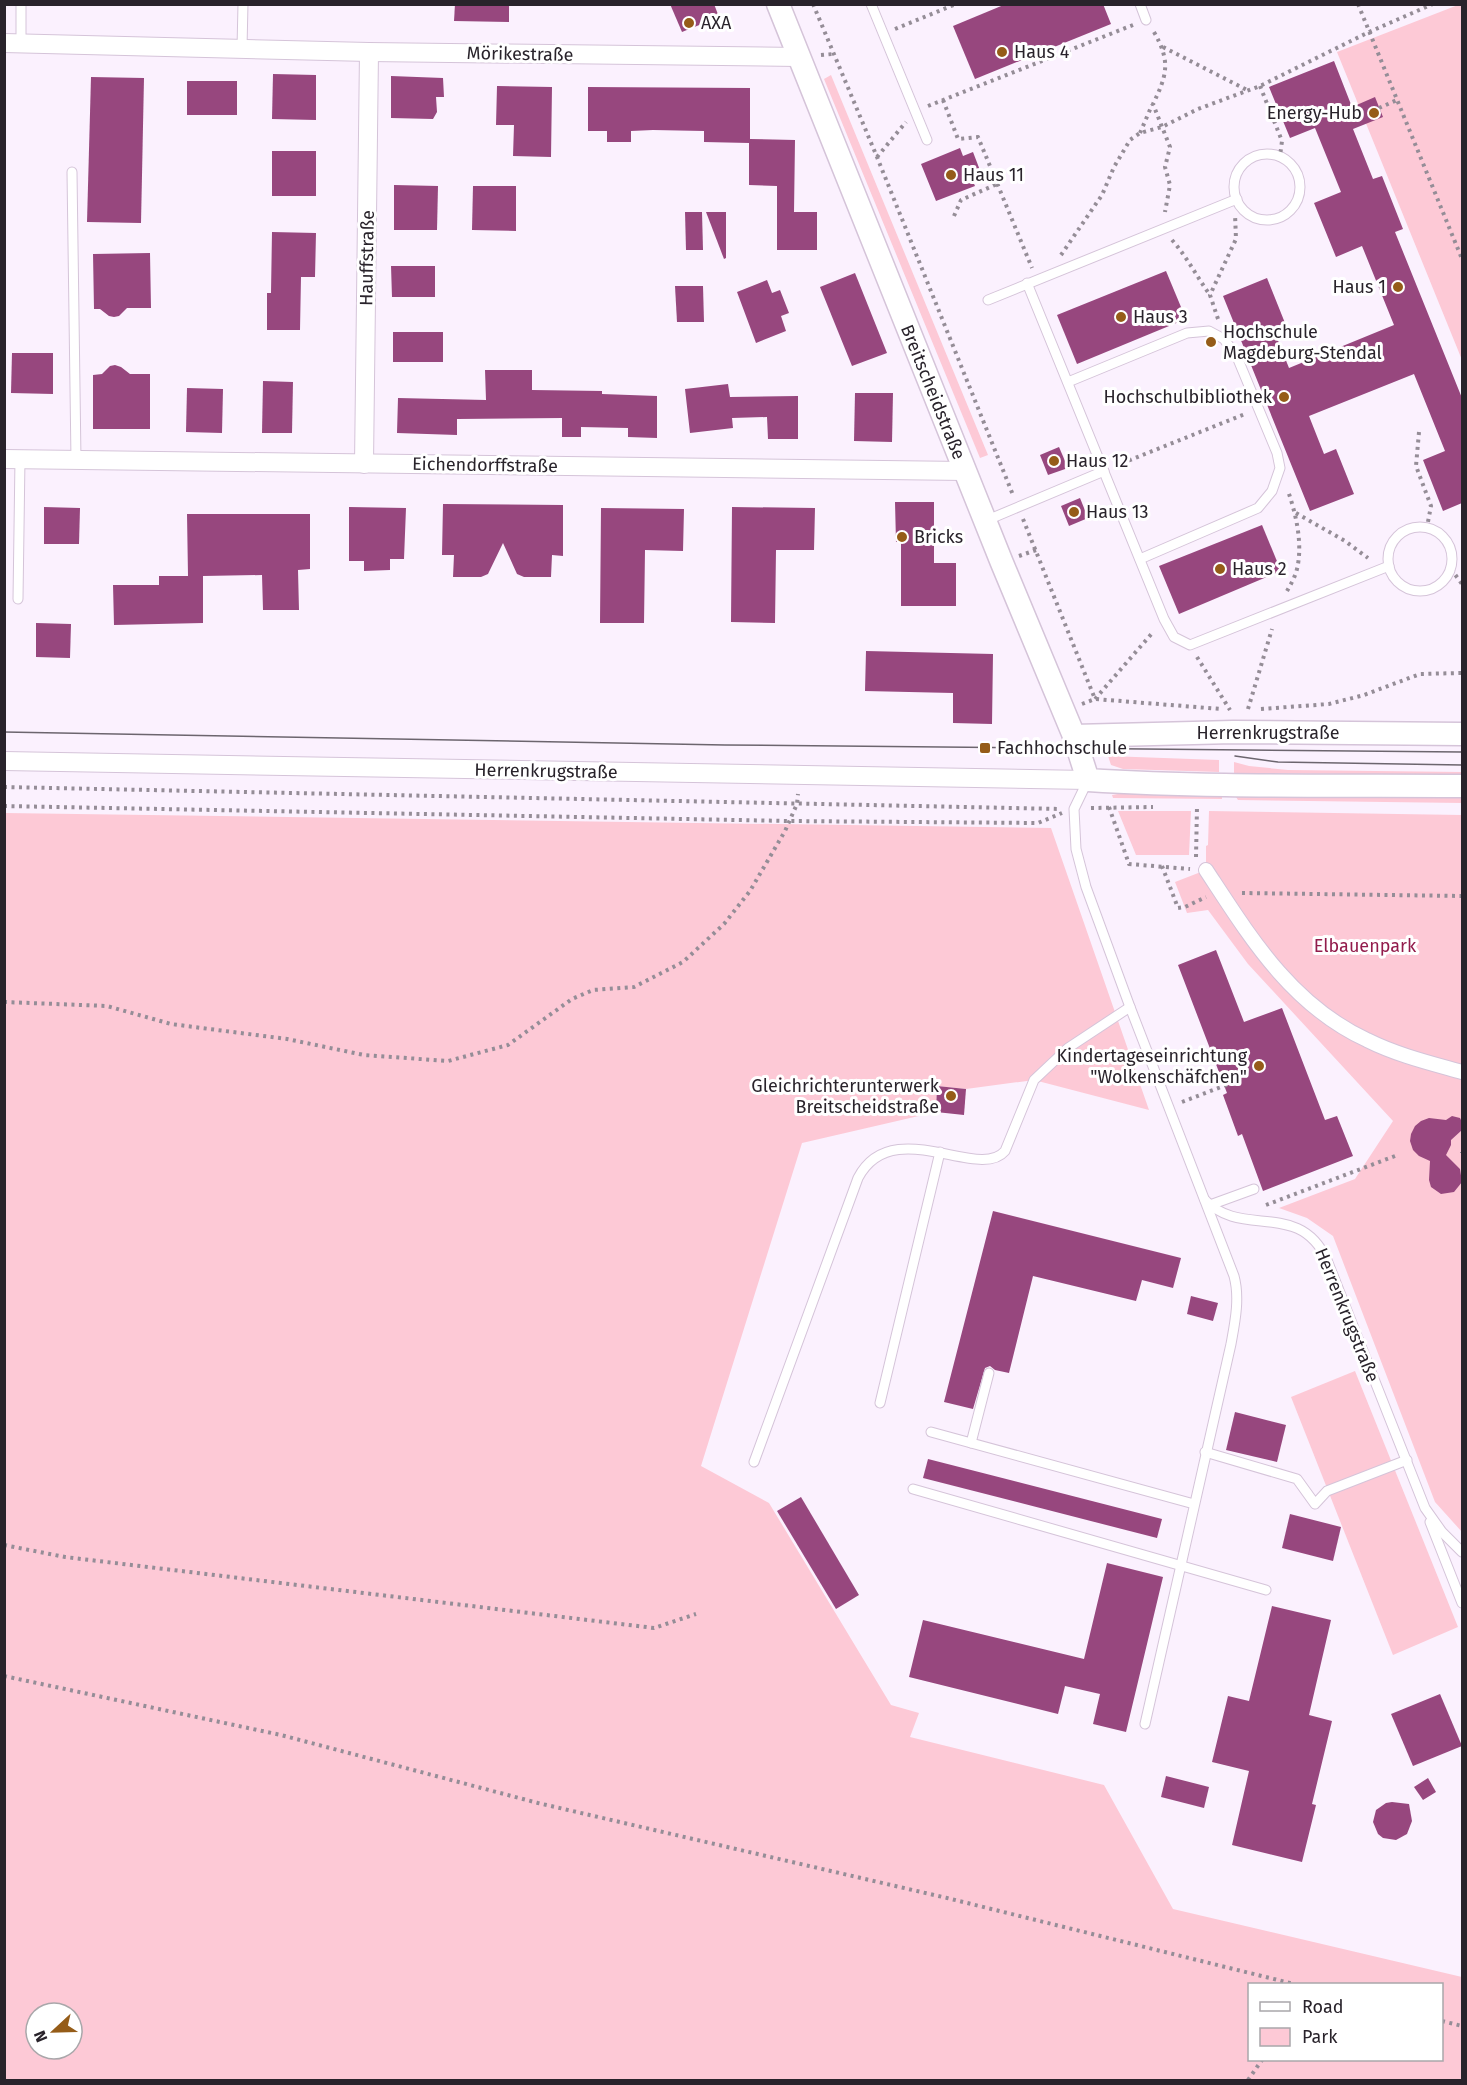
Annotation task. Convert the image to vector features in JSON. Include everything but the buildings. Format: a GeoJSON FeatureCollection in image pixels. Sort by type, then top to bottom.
{"type":"FeatureCollection","features":[{"type":"Feature","properties":{"kind":"street","name":"Breitscheidstraße"},"geometry":{"type":"LineString","coordinates":[[778,4],[985,521],[1066,737],[1088,780]]}},
{"type":"Feature","properties":{"kind":"street","name":"Mörikestraße"},"geometry":{"type":"LineString","coordinates":[[13,44],[369,52],[798,57]]}},
{"type":"Feature","properties":{"kind":"street","name":"Hauffstraße"},"geometry":{"type":"LineString","coordinates":[[364,464],[369,52]]}},
{"type":"Feature","properties":{"kind":"street","name":"Eichendorffstraße"},"geometry":{"type":"LineString","coordinates":[[12,459],[965,471]]}},
{"type":"Feature","properties":{"kind":"street","name":"Herrenkrugstraße"},"geometry":{"type":"LineString","coordinates":[[1066,737],[1233,732],[1462,734]]}},
{"type":"Feature","properties":{"kind":"street","name":"Herrenkrugstraße"},"geometry":{"type":"LineString","coordinates":[[4,761],[1088,780],[1165,784],[1462,786]]}},
{"type":"Feature","properties":{"kind":"street"},"geometry":{"type":"LineString","coordinates":[[1206,870],[1273,967],[1300,994],[1326,1015],[1354,1034],[1377,1045],[1462,1072]]}},
{"type":"Feature","properties":{"kind":"lane","name":"Mörikestraße"},"geometry":{"type":"LineString","coordinates":[[13,44],[21,4]]}},
{"type":"Feature","properties":{"kind":"lane"},"geometry":{"type":"LineString","coordinates":[[242,48],[243,4]]}},
{"type":"Feature","properties":{"kind":"lane"},"geometry":{"type":"LineString","coordinates":[[871,4],[927,140]]}},
{"type":"Feature","properties":{"kind":"lane"},"geometry":{"type":"LineString","coordinates":[[1140,4],[1146,20]]}},
{"type":"Feature","properties":{"kind":"lane"},"geometry":{"type":"LineString","coordinates":[[1267,154],[1280,156],[1291,163],[1298,174],[1300,187],[1298,200],[1291,210],[1280,218],[1268,220],[1254,217],[1239,203],[1234,187],[1237,174],[1244,164],[1255,156],[1267,154]]}},
{"type":"Feature","properties":{"kind":"lane"},"geometry":{"type":"LineString","coordinates":[[72,172],[76,460]]}},
{"type":"Feature","properties":{"kind":"lane"},"geometry":{"type":"LineString","coordinates":[[988,300],[1162,229],[1239,203]]}},
{"type":"Feature","properties":{"kind":"lane"},"geometry":{"type":"LineString","coordinates":[[1032,281],[1068,382],[1164,619],[1174,637],[1190,645],[1385,568]]}},
{"type":"Feature","properties":{"kind":"lane"},"geometry":{"type":"LineString","coordinates":[[1068,382],[1187,333],[1209,331],[1224,339],[1237,357],[1277,453],[1280,468],[1272,491],[1258,508],[1140,559]]}},
{"type":"Feature","properties":{"kind":"lane"},"geometry":{"type":"LineString","coordinates":[[12,459],[18,599]]}},
{"type":"Feature","properties":{"kind":"lane"},"geometry":{"type":"LineString","coordinates":[[985,521],[1104,471]]}},
{"type":"Feature","properties":{"kind":"lane"},"geometry":{"type":"LineString","coordinates":[[1427,527],[1437,531],[1448,543],[1452,558],[1451,569],[1446,578],[1429,590],[1409,589],[1400,584],[1385,568],[1397,536],[1411,528],[1427,527]]}},
{"type":"Feature","properties":{"kind":"lane","name":"Herrenkrugstraße"},"geometry":{"type":"LineString","coordinates":[[1088,780],[1074,809],[1075,842],[1083,879],[1234,1276],[1236,1299],[1234,1331],[1145,1724]]}},
{"type":"Feature","properties":{"kind":"lane"},"geometry":{"type":"LineString","coordinates":[[754,1461],[861,1174],[871,1162],[891,1152],[909,1149],[983,1160],[999,1157],[1005,1151],[1034,1080],[1068,1048],[1130,1007]]}},
{"type":"Feature","properties":{"kind":"lane"},"geometry":{"type":"LineString","coordinates":[[880,1403],[940,1152]]}},
{"type":"Feature","properties":{"kind":"lane"},"geometry":{"type":"LineString","coordinates":[[1210,1205],[1254,1189]]}},
{"type":"Feature","properties":{"kind":"lane","name":"Herrenkrugstraße"},"geometry":{"type":"LineString","coordinates":[[1202,1196],[1220,1212],[1234,1218],[1285,1224],[1298,1228],[1317,1241],[1327,1260],[1462,1603]]}},
{"type":"Feature","properties":{"kind":"lane"},"geometry":{"type":"LineString","coordinates":[[971,1443],[989,1373]]}},
{"type":"Feature","properties":{"kind":"lane"},"geometry":{"type":"LineString","coordinates":[[931,1432],[1194,1504]]}},
{"type":"Feature","properties":{"kind":"lane"},"geometry":{"type":"LineString","coordinates":[[1205,1452],[1297,1479],[1315,1504],[1327,1491],[1407,1460]]}},
{"type":"Feature","properties":{"kind":"lane"},"geometry":{"type":"LineString","coordinates":[[913,1489],[1266,1590]]}},
{"type":"Feature","properties":{"kind":"lane","name":"Herrenkrugstraße"},"geometry":{"type":"LineString","coordinates":[[1425,1508],[1442,1532],[1462,1552]]}},
{"type":"Feature","properties":{"kind":"path","name":"Breitscheidstraße"},"geometry":{"type":"LineString","coordinates":[[813,4],[1012,492]]}},
{"type":"Feature","properties":{"kind":"path"},"geometry":{"type":"LineString","coordinates":[[884,33],[956,4]]}},
{"type":"Feature","properties":{"kind":"path"},"geometry":{"type":"LineString","coordinates":[[1358,4],[1462,259]]}},
{"type":"Feature","properties":{"kind":"path"},"geometry":{"type":"LineString","coordinates":[[1047,276],[1102,195],[1114,167],[1130,140],[1140,133],[1162,127],[1198,109],[1260,86],[1369,32],[1433,4]]}},
{"type":"Feature","properties":{"kind":"path"},"geometry":{"type":"LineString","coordinates":[[877,157],[916,110],[1146,20]]}},
{"type":"Feature","properties":{"kind":"path"},"geometry":{"type":"LineString","coordinates":[[1140,133],[1165,79],[1166,64],[1162,46],[1248,90]]}},
{"type":"Feature","properties":{"kind":"path"},"geometry":{"type":"LineString","coordinates":[[1260,86],[1282,141],[1280,156]]}},
{"type":"Feature","properties":{"kind":"path"},"geometry":{"type":"LineString","coordinates":[[943,100],[958,139],[978,137],[1032,281]]}},
{"type":"Feature","properties":{"kind":"path"},"geometry":{"type":"LineString","coordinates":[[1379,108],[1398,100]]}},
{"type":"Feature","properties":{"kind":"path"},"geometry":{"type":"LineString","coordinates":[[1153,104],[1170,147],[1165,167],[1170,185],[1162,229],[1187,256],[1195,274],[1210,296],[1224,339]]}},
{"type":"Feature","properties":{"kind":"path"},"geometry":{"type":"LineString","coordinates":[[954,216],[961,200],[997,184]]}},
{"type":"Feature","properties":{"kind":"path"},"geometry":{"type":"LineString","coordinates":[[1210,296],[1236,239],[1235,211],[1239,203]]}},
{"type":"Feature","properties":{"kind":"path"},"geometry":{"type":"LineString","coordinates":[[1104,471],[1241,415]]}},
{"type":"Feature","properties":{"kind":"path"},"geometry":{"type":"LineString","coordinates":[[1419,432],[1416,466],[1431,506],[1427,527]]}},
{"type":"Feature","properties":{"kind":"path"},"geometry":{"type":"LineString","coordinates":[[1248,709],[1278,610],[1298,566],[1295,512],[1280,468]]}},
{"type":"Feature","properties":{"kind":"path"},"geometry":{"type":"LineString","coordinates":[[1295,512],[1385,568]]}},
{"type":"Feature","properties":{"kind":"path"},"geometry":{"type":"LineString","coordinates":[[1024,522],[1095,699],[1164,619]]}},
{"type":"Feature","properties":{"kind":"path"},"geometry":{"type":"LineString","coordinates":[[1451,569],[1462,584]]}},
{"type":"Feature","properties":{"kind":"path"},"geometry":{"type":"LineString","coordinates":[[1190,645],[1230,710]]}},
{"type":"Feature","properties":{"kind":"path","name":"Herrenkrugstraße"},"geometry":{"type":"LineString","coordinates":[[1095,699],[1230,710],[1329,704],[1364,695],[1420,675],[1462,673]]}},
{"type":"Feature","properties":{"kind":"path"},"geometry":{"type":"LineString","coordinates":[[1032,755],[1066,737]]}},
{"type":"Feature","properties":{"kind":"path"},"geometry":{"type":"LineString","coordinates":[[4,1002],[107,1006],[171,1024],[287,1039],[364,1055],[448,1061],[508,1045],[572,999],[585,993],[634,987],[683,962],[724,924],[750,891],[785,831],[797,804],[802,776]]}},
{"type":"Feature","properties":{"kind":"path","name":"Herrenkrugstraße"},"geometry":{"type":"LineString","coordinates":[[4,787],[1074,809]]}},
{"type":"Feature","properties":{"kind":"path"},"geometry":{"type":"LineString","coordinates":[[4,806],[789,821],[1038,823],[1074,809]]}},
{"type":"Feature","properties":{"kind":"path"},"geometry":{"type":"LineString","coordinates":[[1109,807],[1129,864],[1206,870]]}},
{"type":"Feature","properties":{"kind":"path"},"geometry":{"type":"LineString","coordinates":[[1197,807],[1197,839]]}},
{"type":"Feature","properties":{"kind":"path"},"geometry":{"type":"LineString","coordinates":[[1162,866],[1178,908],[1220,891],[1255,894],[1462,896]]}},
{"type":"Feature","properties":{"kind":"path"},"geometry":{"type":"LineString","coordinates":[[1168,1107],[1234,1082]]}},
{"type":"Feature","properties":{"kind":"path"},"geometry":{"type":"LineString","coordinates":[[1234,1218],[1395,1156]]}},
{"type":"Feature","properties":{"kind":"path"},"geometry":{"type":"LineString","coordinates":[[4,1545],[65,1557],[654,1628],[696,1614]]}},
{"type":"Feature","properties":{"kind":"path"},"geometry":{"type":"LineString","coordinates":[[4,1676],[281,1736],[538,1803],[947,1898],[1290,1983]]}},
{"type":"Feature","properties":{"kind":"path"},"geometry":{"type":"LineString","coordinates":[[1443,2021],[1462,2026]]}},
{"type":"Feature","properties":{"kind":"path"},"geometry":{"type":"LineString","coordinates":[[1248,2080],[1261,2061]]}},
{"type":"Feature","properties":{"kind":"green space"},"geometry":{"type":"Polygon","coordinates":[[[1462,5],[1462,360],[1337,52],[1462,5]]]}},
{"type":"Feature","properties":{"kind":"green space"},"geometry":{"type":"Polygon","coordinates":[[[831,75],[988,455],[980,458],[824,79],[831,75]]]}},
{"type":"Feature","properties":{"kind":"green space"},"geometry":{"type":"Polygon","coordinates":[[[1108,756],[1219,760],[1219,772],[1123,769],[1111,765],[1108,756]]]}},
{"type":"Feature","properties":{"kind":"green space"},"geometry":{"type":"Polygon","coordinates":[[[1234,762],[1288,770],[1462,772],[1462,775],[1234,773],[1234,762]]]}},
{"type":"Feature","properties":{"kind":"green space"},"geometry":{"type":"Polygon","coordinates":[[[1124,793],[1222,794],[1222,799],[1113,798],[1112,795],[1124,793]]]}},
{"type":"Feature","properties":{"kind":"green space"},"geometry":{"type":"Polygon","coordinates":[[[1234,794],[1462,797],[1462,803],[1238,800],[1234,794]]]}},
{"type":"Feature","properties":{"kind":"green space"},"geometry":{"type":"Polygon","coordinates":[[[1118,811],[1191,811],[1189,855],[1136,855],[1118,811]]]}},
{"type":"Feature","properties":{"kind":"green space","name":"Elbauenpark"},"geometry":{"type":"Polygon","coordinates":[[[1209,811],[1462,815],[1462,1532],[1435,1502],[1333,1236],[1307,1218],[1279,1208],[1355,1179],[1393,1121],[1248,964],[1208,910],[1187,913],[1175,882],[1206,870],[1209,811]]]}},
{"type":"Feature","properties":{"kind":"green space"},"geometry":{"type":"Polygon","coordinates":[[[5,813],[1051,828],[1149,1110],[1034,1080],[966,1089],[937,1086],[936,1112],[802,1143],[701,1466],[769,1503],[891,1705],[919,1713],[910,1737],[1104,1785],[1173,1909],[1462,1977],[1462,2080],[5,2080],[5,813]]]}},
{"type":"Feature","properties":{"kind":"green space"},"geometry":{"type":"Polygon","coordinates":[[[1355,1371],[1458,1627],[1393,1655],[1291,1397],[1355,1371]]]}},
{"type":"Feature","properties":{"kind":"tram line"},"geometry":{"type":"LineString","coordinates":[[4,732],[725,745],[1462,752]]}},
{"type":"Feature","properties":{"kind":"tram line"},"geometry":{"type":"LineString","coordinates":[[1235,756],[1278,762],[1462,765]]}},
{"type":"Feature","properties":{"kind":"place","name":"AXA"},"geometry":{"type":"Point","coordinates":[689,23]}},
{"type":"Feature","properties":{"kind":"place","name":"Haus 4"},"geometry":{"type":"Point","coordinates":[1002,52]}},
{"type":"Feature","properties":{"kind":"place","name":"Energy-Hub"},"geometry":{"type":"Point","coordinates":[1374,113]}},
{"type":"Feature","properties":{"kind":"place","name":"Haus 11"},"geometry":{"type":"Point","coordinates":[951,175]}},
{"type":"Feature","properties":{"kind":"place","name":"Haus 1"},"geometry":{"type":"Point","coordinates":[1398,287]}},
{"type":"Feature","properties":{"kind":"place","name":"Haus 3"},"geometry":{"type":"Point","coordinates":[1121,317]}},
{"type":"Feature","properties":{"kind":"place","name":"Hochschule Magdeburg-Stendal"},"geometry":{"type":"Point","coordinates":[1211,342]}},
{"type":"Feature","properties":{"kind":"place","name":"Hochschulbibliothek"},"geometry":{"type":"Point","coordinates":[1284,397]}},
{"type":"Feature","properties":{"kind":"place","name":"Haus 12"},"geometry":{"type":"Point","coordinates":[1054,461]}},
{"type":"Feature","properties":{"kind":"place","name":"Haus 13"},"geometry":{"type":"Point","coordinates":[1074,512]}},
{"type":"Feature","properties":{"kind":"place","name":"Bricks"},"geometry":{"type":"Point","coordinates":[902,537]}},
{"type":"Feature","properties":{"kind":"place","name":"Haus 2"},"geometry":{"type":"Point","coordinates":[1220,569]}},
{"type":"Feature","properties":{"kind":"place","name":"Fachhochschule"},"geometry":{"type":"Point","coordinates":[985,748]}},
{"type":"Feature","properties":{"kind":"place","name":"Kindertageseinrichtung \"Wolkenschäfchen\""},"geometry":{"type":"Point","coordinates":[1259,1066]}},
{"type":"Feature","properties":{"kind":"place","name":"Gleichrichterunterwerk Breitscheidstraße"},"geometry":{"type":"Point","coordinates":[951,1096]}}]}
